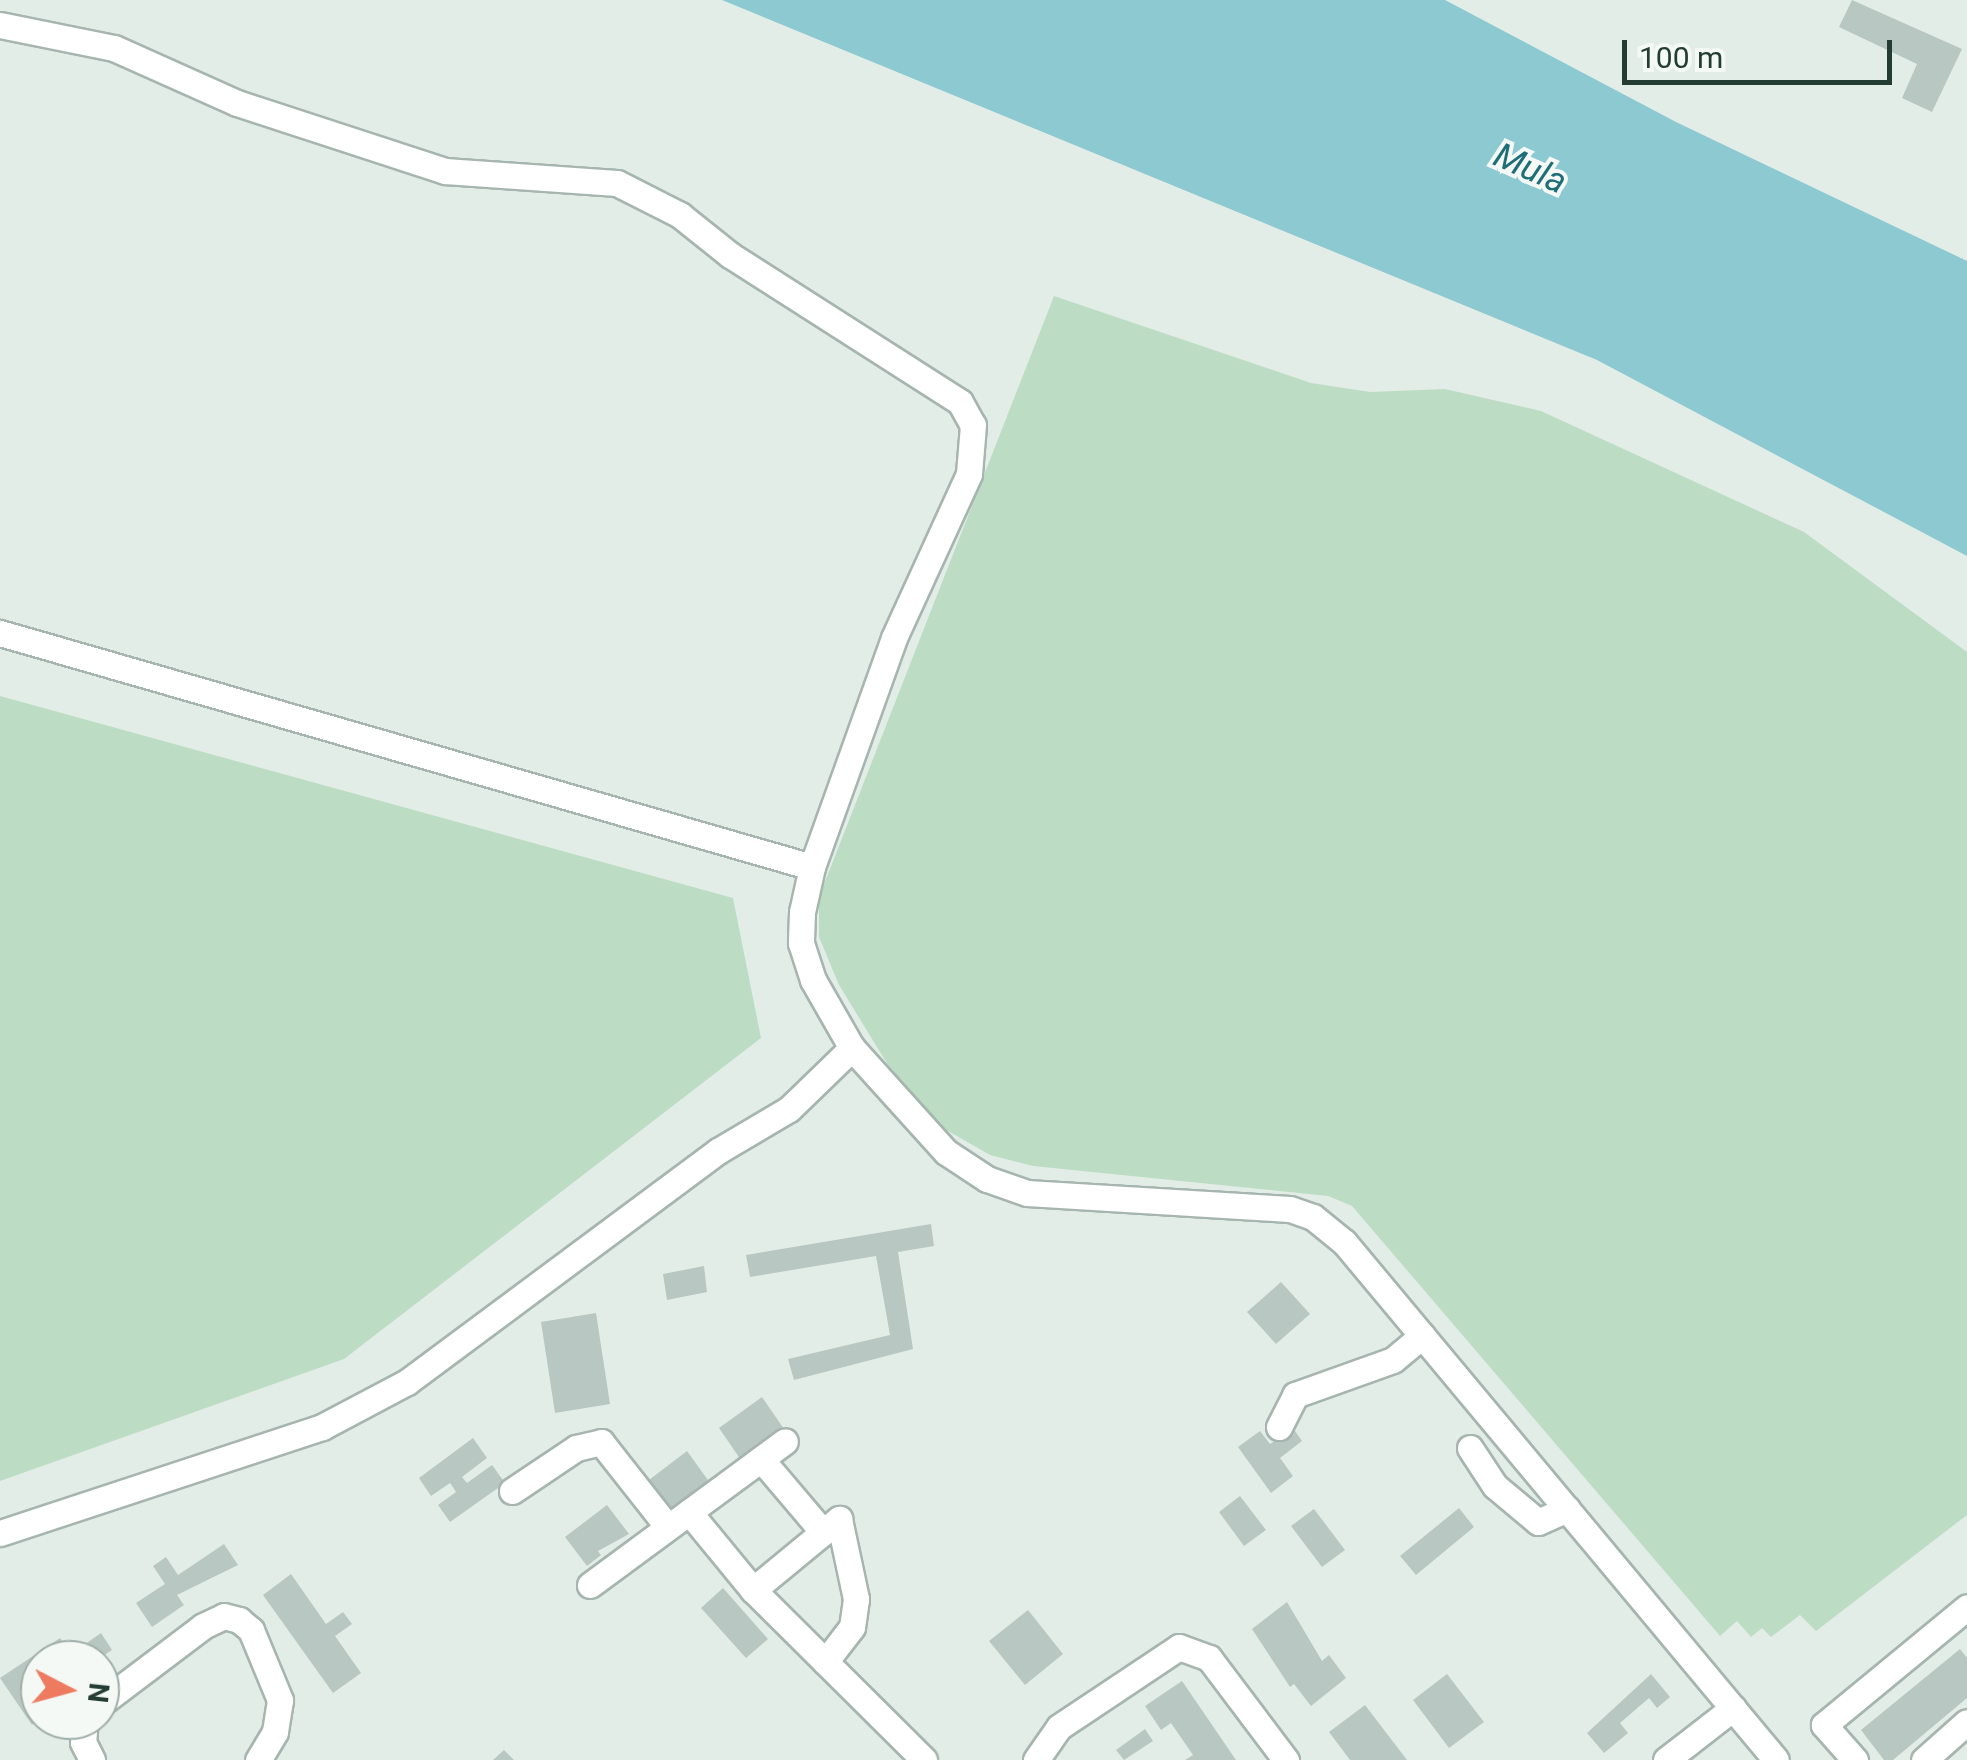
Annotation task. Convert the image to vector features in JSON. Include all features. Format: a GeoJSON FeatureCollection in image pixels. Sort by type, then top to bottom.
{"type":"FeatureCollection","features":[{"type":"Feature","properties":{"kind":"lane"},"geometry":{"type":"LineString","coordinates":[[0,25],[114,48],[236,103],[445,171],[617,183],[680,214],[730,255],[960,402],[973,425],[969,474],[894,638],[812,867],[802,943],[813,980],[852,1048],[946,1152],[987,1179],[1027,1193],[1290,1209],[1313,1216],[1344,1242],[1776,1760]]}},
{"type":"Feature","properties":{"kind":"lane"},"geometry":{"type":"LineString","coordinates":[[0,632],[812,867]]}},
{"type":"Feature","properties":{"kind":"lane"},"geometry":{"type":"LineString","coordinates":[[0,1533],[322,1427],[407,1382],[718,1151],[790,1109],[852,1048]]}},
{"type":"Feature","properties":{"kind":"lane"},"geometry":{"type":"LineString","coordinates":[[1279,1427],[1295,1395],[1394,1360],[1422,1336]]}},
{"type":"Feature","properties":{"kind":"lane"},"geometry":{"type":"LineString","coordinates":[[590,1585],[785,1441]]}},
{"type":"Feature","properties":{"kind":"lane"},"geometry":{"type":"LineString","coordinates":[[512,1492],[576,1448],[601,1442],[924,1760]]}},
{"type":"Feature","properties":{"kind":"lane"},"geometry":{"type":"LineString","coordinates":[[1470,1448],[1495,1486],[1538,1522],[1567,1509]]}},
{"type":"Feature","properties":{"kind":"lane"},"geometry":{"type":"LineString","coordinates":[[761,1459],[823,1532]]}},
{"type":"Feature","properties":{"kind":"lane"},"geometry":{"type":"LineString","coordinates":[[753,1590],[839,1519],[856,1599],[852,1627],[826,1662]]}},
{"type":"Feature","properties":{"kind":"lane"},"geometry":{"type":"LineString","coordinates":[[120,1689],[203,1626],[224,1616],[239,1620],[251,1630],[280,1700],[274,1732],[258,1760]]}},
{"type":"Feature","properties":{"kind":"lane"},"geometry":{"type":"LineString","coordinates":[[1855,1760],[1824,1725],[1958,1619]]}},
{"type":"Feature","properties":{"kind":"lane"},"geometry":{"type":"LineString","coordinates":[[1036,1760],[1059,1727],[1179,1647],[1209,1658],[1286,1760]]}},
{"type":"Feature","properties":{"kind":"lane"},"geometry":{"type":"LineString","coordinates":[[1666,1760],[1733,1708]]}},
{"type":"Feature","properties":{"kind":"lane"},"geometry":{"type":"LineString","coordinates":[[1924,1760],[1967,1722]]}},
{"type":"Feature","properties":{"kind":"green space"},"geometry":{"type":"Polygon","coordinates":[[[1054,296],[1311,383],[1370,392],[1445,389],[1541,411],[1804,532],[1967,652],[1967,1515],[1816,1631],[1800,1615],[1771,1637],[1762,1628],[1751,1637],[1737,1621],[1720,1636],[1352,1206],[1328,1196],[1033,1166],[990,1155],[941,1127],[888,1065],[839,985],[819,937],[819,897],[1054,296]]]}},
{"type":"Feature","properties":{"kind":"green space"},"geometry":{"type":"Polygon","coordinates":[[[0,696],[733,898],[761,1038],[344,1359],[0,1481],[0,696]]]}},
{"type":"Feature","properties":{"kind":"water","name":"Mula"},"geometry":{"type":"Polygon","coordinates":[[[722,0],[1445,0],[1676,122],[1967,261],[1967,556],[1597,360],[722,0]]]}},
{"type":"Feature","properties":{"kind":"building"},"geometry":{"type":"Polygon","coordinates":[[[1852,0],[1962,49],[1932,112],[1902,98],[1917,64],[1839,27],[1852,0]]]}},
{"type":"Feature","properties":{"kind":"building"},"geometry":{"type":"Polygon","coordinates":[[[931,1224],[934,1246],[898,1252],[913,1349],[794,1380],[788,1359],[890,1335],[876,1256],[750,1277],[746,1255],[931,1224]]]}},
{"type":"Feature","properties":{"kind":"building"},"geometry":{"type":"Polygon","coordinates":[[[704,1266],[707,1292],[667,1300],[663,1274],[704,1266]]]}},
{"type":"Feature","properties":{"kind":"building"},"geometry":{"type":"Polygon","coordinates":[[[1281,1282],[1310,1314],[1276,1344],[1247,1312],[1281,1282]]]}},
{"type":"Feature","properties":{"kind":"building"},"geometry":{"type":"Polygon","coordinates":[[[596,1313],[610,1404],[555,1413],[541,1322],[596,1313]]]}},
{"type":"Feature","properties":{"kind":"building"},"geometry":{"type":"Polygon","coordinates":[[[762,1397],[784,1429],[741,1460],[719,1428],[762,1397]]]}},
{"type":"Feature","properties":{"kind":"building"},"geometry":{"type":"Polygon","coordinates":[[[1293,1428],[1302,1441],[1280,1458],[1293,1476],[1271,1493],[1238,1447],[1260,1431],[1270,1444],[1293,1428]]]}},
{"type":"Feature","properties":{"kind":"building"},"geometry":{"type":"Polygon","coordinates":[[[473,1438],[487,1458],[462,1477],[467,1483],[492,1465],[505,1483],[450,1522],[438,1505],[456,1492],[450,1483],[431,1496],[419,1478],[473,1438]]]}},
{"type":"Feature","properties":{"kind":"building"},"geometry":{"type":"Polygon","coordinates":[[[687,1451],[710,1483],[667,1514],[645,1483],[687,1451]]]}},
{"type":"Feature","properties":{"kind":"building"},"geometry":{"type":"Polygon","coordinates":[[[1240,1496],[1266,1530],[1244,1546],[1219,1512],[1240,1496]]]}},
{"type":"Feature","properties":{"kind":"building"},"geometry":{"type":"Polygon","coordinates":[[[607,1505],[629,1534],[598,1551],[601,1555],[587,1566],[565,1537],[607,1505]]]}},
{"type":"Feature","properties":{"kind":"building"},"geometry":{"type":"Polygon","coordinates":[[[1459,1508],[1474,1527],[1416,1575],[1400,1556],[1459,1508]]]}},
{"type":"Feature","properties":{"kind":"building"},"geometry":{"type":"Polygon","coordinates":[[[1314,1509],[1345,1550],[1322,1567],[1291,1526],[1314,1509]]]}},
{"type":"Feature","properties":{"kind":"building"},"geometry":{"type":"Polygon","coordinates":[[[224,1544],[238,1565],[177,1595],[184,1605],[152,1627],[136,1603],[165,1584],[153,1566],[166,1557],[178,1575],[224,1544]]]}},
{"type":"Feature","properties":{"kind":"building"},"geometry":{"type":"Polygon","coordinates":[[[291,1574],[326,1624],[343,1612],[352,1624],[335,1636],[361,1673],[333,1693],[263,1595],[291,1574]]]}},
{"type":"Feature","properties":{"kind":"building"},"geometry":{"type":"Polygon","coordinates":[[[723,1588],[768,1639],[746,1658],[701,1608],[723,1588]]]}},
{"type":"Feature","properties":{"kind":"building"},"geometry":{"type":"Polygon","coordinates":[[[1287,1602],[1322,1661],[1329,1655],[1346,1678],[1311,1706],[1294,1684],[1290,1687],[1252,1629],[1287,1602]]]}},
{"type":"Feature","properties":{"kind":"building"},"geometry":{"type":"Polygon","coordinates":[[[1028,1610],[1063,1654],[1025,1685],[989,1641],[1028,1610]]]}},
{"type":"Feature","properties":{"kind":"building"},"geometry":{"type":"Polygon","coordinates":[[[1960,1649],[1967,1658],[1967,1698],[1893,1760],[1884,1760],[1861,1730],[1960,1649]]]}},
{"type":"Feature","properties":{"kind":"building"},"geometry":{"type":"Polygon","coordinates":[[[20,1665],[20,1707],[0,1678],[20,1665]]]}},
{"type":"Feature","properties":{"kind":"building"},"geometry":{"type":"Polygon","coordinates":[[[1447,1674],[1484,1722],[1449,1748],[1413,1700],[1447,1674]]]}},
{"type":"Feature","properties":{"kind":"building"},"geometry":{"type":"Polygon","coordinates":[[[1651,1674],[1670,1697],[1657,1708],[1649,1698],[1620,1723],[1628,1733],[1604,1753],[1587,1733],[1651,1674]]]}},
{"type":"Feature","properties":{"kind":"building"},"geometry":{"type":"Polygon","coordinates":[[[1182,1681],[1236,1760],[1185,1760],[1193,1755],[1171,1723],[1161,1730],[1145,1706],[1182,1681]]]}},
{"type":"Feature","properties":{"kind":"building"},"geometry":{"type":"Polygon","coordinates":[[[1365,1705],[1407,1760],[1350,1760],[1329,1732],[1365,1705]]]}},
{"type":"Feature","properties":{"kind":"building"},"geometry":{"type":"Polygon","coordinates":[[[1145,1729],[1153,1741],[1124,1760],[1116,1750],[1145,1729]]]}},
{"type":"Feature","properties":{"kind":"building"},"geometry":{"type":"Polygon","coordinates":[[[504,1750],[514,1760],[493,1760],[504,1750]]]}}]}
